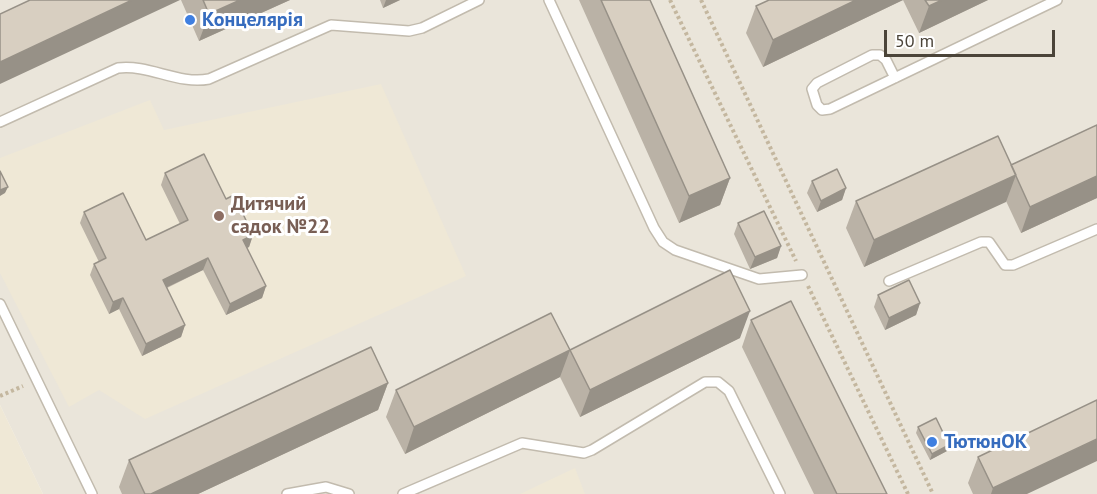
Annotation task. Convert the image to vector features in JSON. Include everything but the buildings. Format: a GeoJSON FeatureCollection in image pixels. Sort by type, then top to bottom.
{"type":"FeatureCollection","features":[{"type":"Feature","properties":{"kind":"lane"},"geometry":{"type":"LineString","coordinates":[[0,122],[118,68],[131,67],[195,82],[209,79],[331,26],[410,31],[422,28],[478,0]]}},
{"type":"Feature","properties":{"kind":"lane"},"geometry":{"type":"LineString","coordinates":[[549,0],[654,228],[663,242],[675,250],[759,279],[802,275]]}},
{"type":"Feature","properties":{"kind":"lane"},"geometry":{"type":"LineString","coordinates":[[895,78],[886,60],[880,55],[872,55],[817,83],[812,88],[813,96],[822,110],[830,110],[1057,0]]}},
{"type":"Feature","properties":{"kind":"lane"},"geometry":{"type":"LineString","coordinates":[[889,281],[981,242],[989,242],[1005,265],[1013,265],[1097,229]]}},
{"type":"Feature","properties":{"kind":"lane"},"geometry":{"type":"LineString","coordinates":[[0,304],[92,494]]}},
{"type":"Feature","properties":{"kind":"lane"},"geometry":{"type":"LineString","coordinates":[[403,494],[522,443],[584,453],[705,382],[718,382],[729,391],[780,494]]}},
{"type":"Feature","properties":{"kind":"lane"},"geometry":{"type":"LineString","coordinates":[[287,494],[326,487],[349,494]]}},
{"type":"Feature","properties":{"kind":"path"},"geometry":{"type":"LineString","coordinates":[[670,0],[908,494]]}},
{"type":"Feature","properties":{"kind":"path"},"geometry":{"type":"LineString","coordinates":[[701,0],[933,494]]}},
{"type":"Feature","properties":{"kind":"path"},"geometry":{"type":"LineString","coordinates":[[0,396],[37,379]]}},
{"type":"Feature","properties":{"kind":"shaded area"},"geometry":{"type":"Polygon","coordinates":[[[0,0],[1097,0],[1097,494],[43,494],[0,405],[0,0]]]}},
{"type":"Feature","properties":{"kind":"shaded area","name":"Дитячий садок №22"},"geometry":{"type":"Polygon","coordinates":[[[381,84],[466,276],[145,419],[99,390],[69,407],[0,273],[0,158],[150,100],[164,130],[381,84]]]}},
{"type":"Feature","properties":{"kind":"shaded area"},"geometry":{"type":"Polygon","coordinates":[[[0,405],[43,494],[0,494],[0,405]]]}},
{"type":"Feature","properties":{"kind":"shaded area"},"geometry":{"type":"Polygon","coordinates":[[[575,468],[585,494],[520,494],[575,468]]]}},
{"type":"Feature","properties":{"kind":"place","name":"Концелярія"},"geometry":{"type":"Point","coordinates":[190,20]}},
{"type":"Feature","properties":{"kind":"place","name":"Дитячий садок №22"},"geometry":{"type":"Point","coordinates":[219,216]}},
{"type":"Feature","properties":{"kind":"place","name":"ТютюнОК"},"geometry":{"type":"Point","coordinates":[932,442]}}]}
